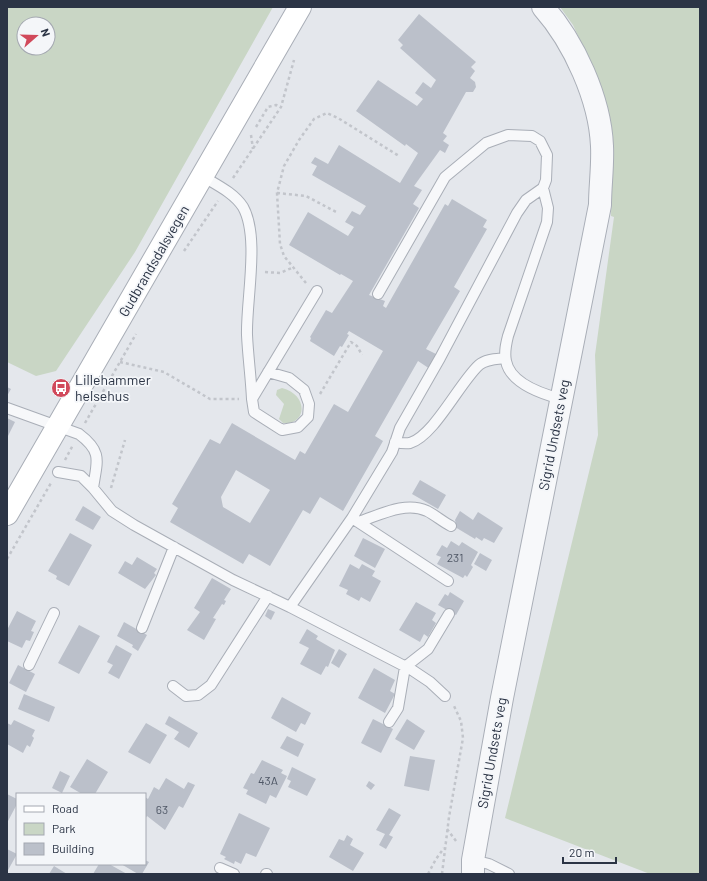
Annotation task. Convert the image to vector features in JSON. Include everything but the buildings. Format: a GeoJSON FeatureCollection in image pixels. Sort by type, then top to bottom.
{"type":"FeatureCollection","features":[{"type":"Feature","properties":{"kind":"main road","name":"Gudbrandsdalsvegen"},"geometry":{"type":"LineString","coordinates":[[7,514],[300,7]]}},
{"type":"Feature","properties":{"kind":"street","name":"Sigrid Undsets veg"},"geometry":{"type":"LineString","coordinates":[[473,867],[502,698],[560,399],[600,205],[602,146],[598,114],[589,87],[568,41],[543,7]]}},
{"type":"Feature","properties":{"kind":"lane"},"geometry":{"type":"LineString","coordinates":[[290,607],[355,520],[392,452],[400,428],[440,358],[508,228],[526,200],[543,188],[546,180],[547,155],[540,141],[532,136],[508,135],[486,143],[445,177],[378,294]]}},
{"type":"Feature","properties":{"kind":"lane"},"geometry":{"type":"LineString","coordinates":[[202,176],[229,192],[239,203],[248,219],[251,236],[247,335],[254,412],[282,430],[298,427],[308,417],[309,404],[304,390],[290,378],[268,372]]}},
{"type":"Feature","properties":{"kind":"lane"},"geometry":{"type":"LineString","coordinates":[[543,188],[548,208],[547,222],[508,336],[506,358],[510,370],[519,380],[542,393],[560,399]]}},
{"type":"Feature","properties":{"kind":"lane"},"geometry":{"type":"LineString","coordinates":[[252,399],[316,293]]}},
{"type":"Feature","properties":{"kind":"lane"},"geometry":{"type":"LineString","coordinates":[[395,442],[405,444],[415,441],[425,433],[447,407],[479,364],[506,358]]}},
{"type":"Feature","properties":{"kind":"lane"},"geometry":{"type":"LineString","coordinates":[[7,408],[18,414],[79,434],[89,441],[96,452],[98,461],[93,488]]}},
{"type":"Feature","properties":{"kind":"lane"},"geometry":{"type":"LineString","coordinates":[[58,472],[81,476],[93,488],[107,506],[134,525],[405,667],[430,682],[445,696]]}},
{"type":"Feature","properties":{"kind":"lane"},"geometry":{"type":"LineString","coordinates":[[355,520],[401,508],[414,508],[427,511],[451,526]]}},
{"type":"Feature","properties":{"kind":"lane"},"geometry":{"type":"LineString","coordinates":[[355,520],[448,582]]}},
{"type":"Feature","properties":{"kind":"lane"},"geometry":{"type":"LineString","coordinates":[[142,628],[174,547]]}},
{"type":"Feature","properties":{"kind":"lane"},"geometry":{"type":"LineString","coordinates":[[173,686],[186,696],[198,695],[211,685],[268,596]]}},
{"type":"Feature","properties":{"kind":"lane"},"geometry":{"type":"LineString","coordinates":[[28,664],[54,613]]}},
{"type":"Feature","properties":{"kind":"lane"},"geometry":{"type":"LineString","coordinates":[[389,722],[398,708],[405,667],[428,648],[449,614]]}},
{"type":"Feature","properties":{"kind":"lane"},"geometry":{"type":"LineString","coordinates":[[473,867],[489,864],[510,874]]}},
{"type":"Feature","properties":{"kind":"lane"},"geometry":{"type":"LineString","coordinates":[[220,868],[234,874]]}},
{"type":"Feature","properties":{"kind":"path"},"geometry":{"type":"LineString","coordinates":[[182,254],[282,107],[294,58]]}},
{"type":"Feature","properties":{"kind":"path"},"geometry":{"type":"LineString","coordinates":[[253,149],[250,136],[268,107],[276,105],[282,107]]}},
{"type":"Feature","properties":{"kind":"path"},"geometry":{"type":"LineString","coordinates":[[316,293],[284,256],[280,244],[278,193],[284,166],[299,140],[314,119],[327,113],[338,118],[399,156]]}},
{"type":"Feature","properties":{"kind":"path"},"geometry":{"type":"LineString","coordinates":[[278,193],[306,196],[338,213]]}},
{"type":"Feature","properties":{"kind":"path"},"geometry":{"type":"LineString","coordinates":[[250,270],[280,273],[294,267]]}},
{"type":"Feature","properties":{"kind":"path"},"geometry":{"type":"LineString","coordinates":[[7,560],[138,331]]}},
{"type":"Feature","properties":{"kind":"path"},"geometry":{"type":"LineString","coordinates":[[309,404],[319,396],[351,342],[357,346],[362,355]]}},
{"type":"Feature","properties":{"kind":"path"},"geometry":{"type":"LineString","coordinates":[[120,362],[164,372],[210,399],[252,399]]}},
{"type":"Feature","properties":{"kind":"path"},"geometry":{"type":"LineString","coordinates":[[107,506],[125,440]]}},
{"type":"Feature","properties":{"kind":"path"},"geometry":{"type":"LineString","coordinates":[[442,874],[463,732],[460,716],[445,696]]}},
{"type":"Feature","properties":{"kind":"path"},"geometry":{"type":"LineString","coordinates":[[428,874],[436,859],[445,848]]}},
{"type":"Feature","properties":{"kind":"green space"},"geometry":{"type":"Polygon","coordinates":[[[7,7],[273,7],[135,252],[56,371],[36,376],[7,362],[7,7]]]}},
{"type":"Feature","properties":{"kind":"green space"},"geometry":{"type":"Polygon","coordinates":[[[560,7],[700,7],[700,874],[650,874],[505,818],[598,435],[595,355],[614,217],[611,216],[612,172],[592,66],[573,25],[560,7]]]}},
{"type":"Feature","properties":{"kind":"green space"},"geometry":{"type":"Polygon","coordinates":[[[282,388],[291,392],[301,403],[302,409],[300,415],[297,419],[291,422],[283,423],[279,419],[284,404],[276,395],[277,390],[282,388]]]}},
{"type":"Feature","properties":{"kind":"place","name":"Lillehammer helsehus"},"geometry":{"type":"Point","coordinates":[61,388]}}]}
